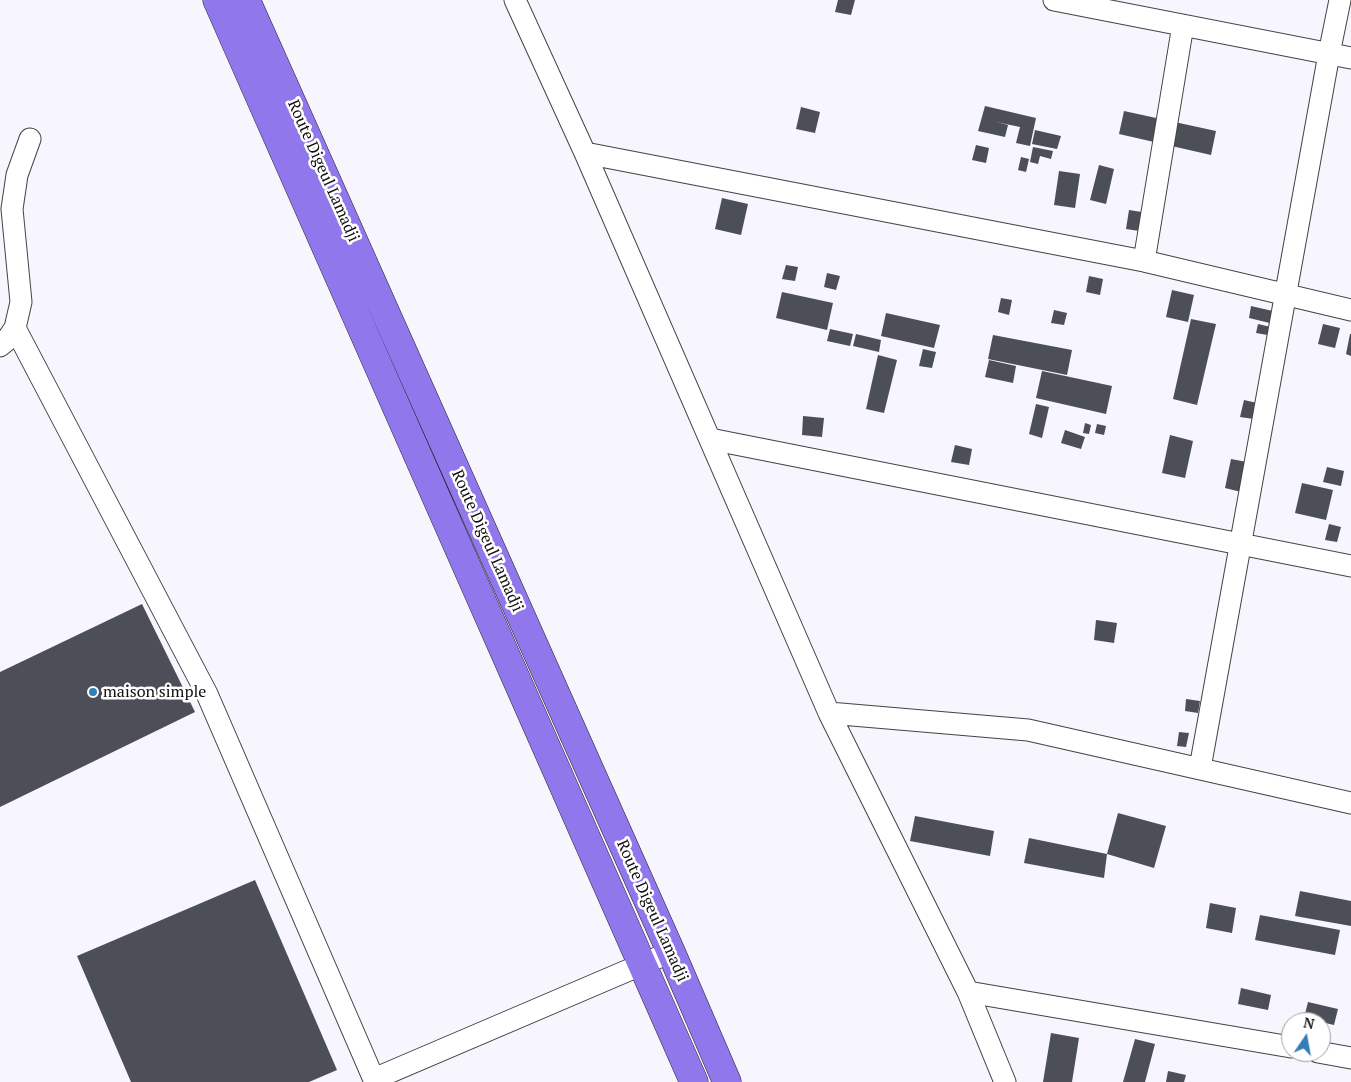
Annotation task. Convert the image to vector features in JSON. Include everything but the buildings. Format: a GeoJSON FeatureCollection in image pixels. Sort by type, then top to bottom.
{"type":"FeatureCollection","features":[{"type":"Feature","properties":{"kind":"main road","name":"Route Digeul Lamadji"},"geometry":{"type":"LineString","coordinates":[[216,0],[694,1082]]}},
{"type":"Feature","properties":{"kind":"main road","name":"Route Digeul Lamadji"},"geometry":{"type":"LineString","coordinates":[[246,0],[671,952],[727,1082]]}},
{"type":"Feature","properties":{"kind":"street"},"geometry":{"type":"LineString","coordinates":[[515,0],[585,153],[829,713],[968,992],[1005,1082]]}},
{"type":"Feature","properties":{"kind":"street"},"geometry":{"type":"LineString","coordinates":[[1054,0],[1351,58]]}},
{"type":"Feature","properties":{"kind":"street"},"geometry":{"type":"LineString","coordinates":[[1200,768],[1328,54],[1340,0]]}},
{"type":"Feature","properties":{"kind":"street"},"geometry":{"type":"LineString","coordinates":[[1144,262],[1183,25]]}},
{"type":"Feature","properties":{"kind":"street"},"geometry":{"type":"LineString","coordinates":[[0,346],[15,328],[21,302],[12,209],[17,175],[30,140]]}},
{"type":"Feature","properties":{"kind":"street"},"geometry":{"type":"LineString","coordinates":[[585,153],[1144,262],[1351,310]]}},
{"type":"Feature","properties":{"kind":"street"},"geometry":{"type":"LineString","coordinates":[[15,328],[207,694],[375,1081],[671,952]]}},
{"type":"Feature","properties":{"kind":"street"},"geometry":{"type":"LineString","coordinates":[[710,439],[1351,566]]}},
{"type":"Feature","properties":{"kind":"street"},"geometry":{"type":"LineString","coordinates":[[829,713],[1028,730],[1351,803]]}},
{"type":"Feature","properties":{"kind":"street"},"geometry":{"type":"LineString","coordinates":[[968,992],[1281,1046]]}},
{"type":"Feature","properties":{"kind":"street"},"geometry":{"type":"LineString","coordinates":[[1331,1054],[1351,1058]]}},
{"type":"Feature","properties":{"kind":"place","name":"maison simple"},"geometry":{"type":"Point","coordinates":[93,692]}}]}
